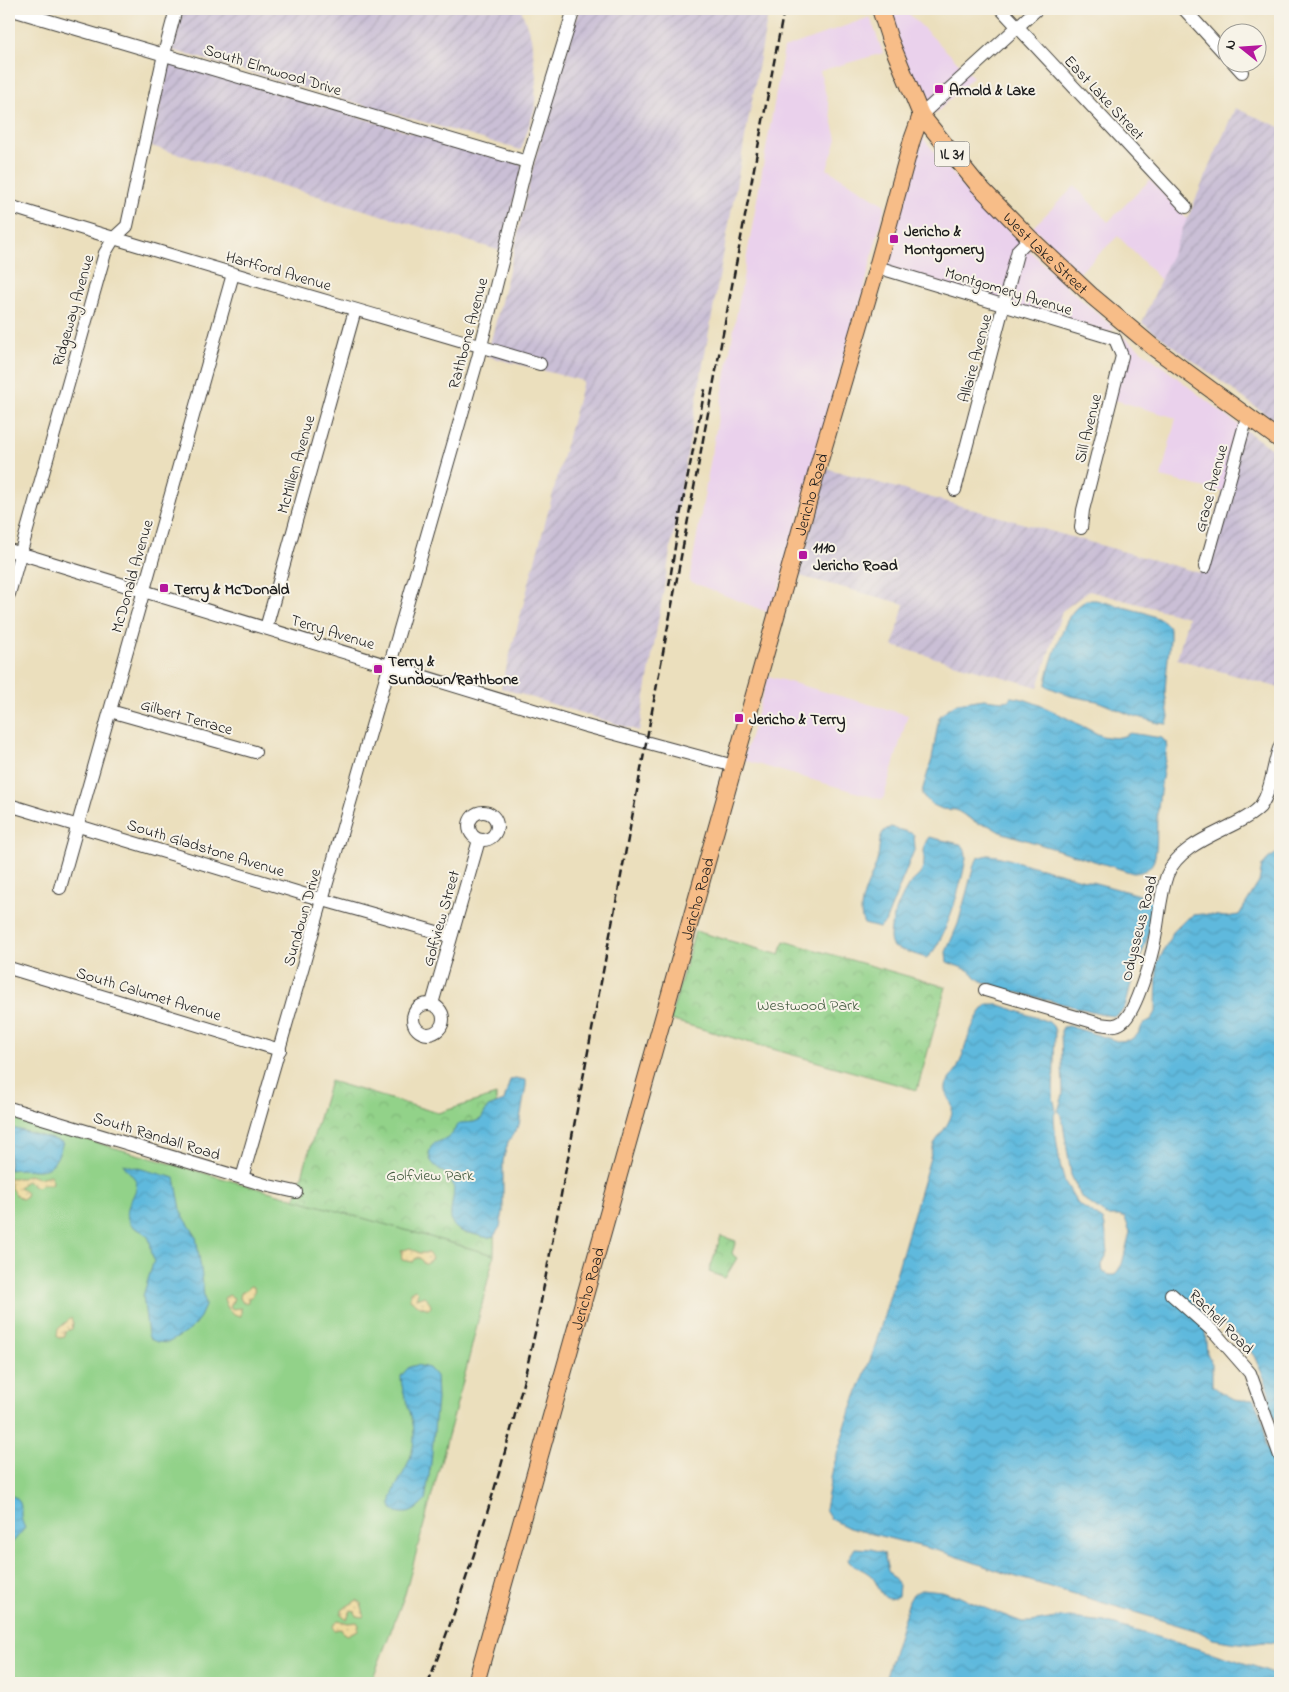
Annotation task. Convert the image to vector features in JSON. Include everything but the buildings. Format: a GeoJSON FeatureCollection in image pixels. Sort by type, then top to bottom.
{"type":"FeatureCollection","features":[{"type":"Feature","properties":{"kind":"main road","name":"West Lake Street"},"geometry":{"type":"LineString","coordinates":[[880,9],[890,40],[921,115],[977,184],[1084,289],[1154,348],[1280,440]]}},
{"type":"Feature","properties":{"kind":"main road","name":"Jericho Road"},"geometry":{"type":"LineString","coordinates":[[476,1683],[817,469],[877,267],[912,140],[921,115]]}},
{"type":"Feature","properties":{"kind":"street","name":"Ridgeway Avenue"},"geometry":{"type":"LineString","coordinates":[[9,594],[14,551],[105,253],[114,238],[127,226],[164,54],[176,9]]}},
{"type":"Feature","properties":{"kind":"street","name":"Rathbone Avenue"},"geometry":{"type":"LineString","coordinates":[[391,665],[482,346],[527,162],[574,9]]}},
{"type":"Feature","properties":{"kind":"street","name":"East Lake Street"},"geometry":{"type":"LineString","coordinates":[[1001,9],[1186,207]]}},
{"type":"Feature","properties":{"kind":"street"},"geometry":{"type":"LineString","coordinates":[[921,115],[1037,9]]}},
{"type":"Feature","properties":{"kind":"street"},"geometry":{"type":"LineString","coordinates":[[1184,9],[1216,44]]}},
{"type":"Feature","properties":{"kind":"street","name":"South Elmwood Drive"},"geometry":{"type":"LineString","coordinates":[[15,10],[527,162]]}},
{"type":"Feature","properties":{"kind":"street","name":"Hartford Avenue"},"geometry":{"type":"LineString","coordinates":[[9,206],[540,364]]}},
{"type":"Feature","properties":{"kind":"street","name":"Allaire Avenue"},"geometry":{"type":"LineString","coordinates":[[955,490],[1018,250],[1030,238]]}},
{"type":"Feature","properties":{"kind":"street","name":"Montgomery Avenue"},"geometry":{"type":"LineString","coordinates":[[877,267],[1115,339]]}},
{"type":"Feature","properties":{"kind":"street","name":"McDonald Avenue"},"geometry":{"type":"LineString","coordinates":[[60,888],[233,274]]}},
{"type":"Feature","properties":{"kind":"street","name":"McMillen Avenue"},"geometry":{"type":"LineString","coordinates":[[266,628],[355,310]]}},
{"type":"Feature","properties":{"kind":"street"},"geometry":{"type":"LineString","coordinates":[[1115,339],[1128,326]]}},
{"type":"Feature","properties":{"kind":"street","name":"Sill Avenue"},"geometry":{"type":"LineString","coordinates":[[1081,528],[1083,510],[1122,356],[1115,339]]}},
{"type":"Feature","properties":{"kind":"street","name":"Grace Avenue"},"geometry":{"type":"LineString","coordinates":[[1205,567],[1247,417]]}},
{"type":"Feature","properties":{"kind":"street","name":"Terry Avenue"},"geometry":{"type":"LineString","coordinates":[[14,551],[586,726],[734,766]]}},
{"type":"Feature","properties":{"kind":"street","name":"Sundown Drive"},"geometry":{"type":"LineString","coordinates":[[242,1178],[391,665]]}},
{"type":"Feature","properties":{"kind":"street","name":"Gilbert Terrace"},"geometry":{"type":"LineString","coordinates":[[110,711],[256,752]]}},
{"type":"Feature","properties":{"kind":"street","name":"Odysseus Road"},"geometry":{"type":"LineString","coordinates":[[985,990],[1100,1024],[1111,1026],[1123,1022],[1133,1008],[1155,942],[1167,876],[1173,864],[1180,855],[1248,816],[1259,807],[1272,780],[1280,746]]}},
{"type":"Feature","properties":{"kind":"street","name":"South Gladstone Avenue"},"geometry":{"type":"LineString","coordinates":[[9,805],[323,900],[451,936]]}},
{"type":"Feature","properties":{"kind":"street","name":"Golfview Street"},"geometry":{"type":"LineString","coordinates":[[432,1004],[479,840]]}},
{"type":"Feature","properties":{"kind":"street","name":"South Calumet Avenue"},"geometry":{"type":"LineString","coordinates":[[9,968],[280,1050]]}},
{"type":"Feature","properties":{"kind":"street","name":"South Randall Road"},"geometry":{"type":"LineString","coordinates":[[9,1108],[269,1186],[296,1192]]}},
{"type":"Feature","properties":{"kind":"street","name":"Rachell Road"},"geometry":{"type":"LineString","coordinates":[[1171,1294],[1216,1334],[1250,1373],[1280,1456]]}},
{"type":"Feature","properties":{"kind":"shaded area"},"geometry":{"type":"Polygon","coordinates":[[[183,9],[521,9],[531,37],[536,76],[535,108],[521,150],[172,50],[183,9]]]}},
{"type":"Feature","properties":{"kind":"shaded area"},"geometry":{"type":"Polygon","coordinates":[[[579,9],[769,9],[703,364],[639,731],[501,688],[583,381],[487,356],[513,255],[533,166],[579,9]]]}},
{"type":"Feature","properties":{"kind":"shaded area"},"geometry":{"type":"Polygon","coordinates":[[[890,9],[904,9],[973,77],[935,114],[918,90],[902,53],[890,9]]]}},
{"type":"Feature","properties":{"kind":"shaded area"},"geometry":{"type":"Polygon","coordinates":[[[870,17],[883,53],[820,71],[837,139],[827,169],[885,205],[862,298],[772,614],[689,581],[784,48],[870,17]]]}},
{"type":"Feature","properties":{"kind":"shaded area"},"geometry":{"type":"Polygon","coordinates":[[[170,62],[523,165],[501,251],[151,146],[170,62]]]}},
{"type":"Feature","properties":{"kind":"shaded area"},"geometry":{"type":"Polygon","coordinates":[[[1235,108],[1280,127],[1280,425],[1142,323],[1235,108]]]}},
{"type":"Feature","properties":{"kind":"shaded area"},"geometry":{"type":"Polygon","coordinates":[[[918,132],[963,186],[1069,289],[1115,329],[1107,332],[880,266],[918,132]]]}},
{"type":"Feature","properties":{"kind":"shaded area"},"geometry":{"type":"Polygon","coordinates":[[[1150,180],[1188,220],[1161,280],[1118,236],[1079,273],[1033,227],[1075,186],[1108,222],[1150,180]]]}},
{"type":"Feature","properties":{"kind":"shaded area"},"geometry":{"type":"Polygon","coordinates":[[[1124,337],[1241,427],[1223,492],[1161,477],[1176,418],[1108,398],[1124,337]]]}},
{"type":"Feature","properties":{"kind":"shaded area"},"geometry":{"type":"Polygon","coordinates":[[[1241,427],[1280,455],[1280,688],[1177,659],[1188,617],[1089,591],[1062,611],[1038,687],[893,646],[904,604],[796,575],[822,467],[1200,573],[1241,427]]]}},
{"type":"Feature","properties":{"kind":"shaded area"},"geometry":{"type":"Polygon","coordinates":[[[768,676],[908,715],[883,800],[743,760],[768,676]]]}},
{"type":"Feature","properties":{"kind":"green space","name":"Westwood Park"},"geometry":{"type":"Polygon","coordinates":[[[695,931],[780,955],[784,941],[946,987],[917,1090],[670,1020],[695,931]]]}},
{"type":"Feature","properties":{"kind":"green space","name":"Golfview Park"},"geometry":{"type":"Polygon","coordinates":[[[330,1081],[438,1113],[496,1095],[494,1255],[295,1199],[330,1081]]]}},
{"type":"Feature","properties":{"kind":"green space"},"geometry":{"type":"Polygon","coordinates":[[[9,1118],[494,1255],[466,1370],[405,1594],[371,1683],[9,1683],[9,1118]]]}},
{"type":"Feature","properties":{"kind":"green space"},"geometry":{"type":"Polygon","coordinates":[[[721,1236],[736,1241],[732,1253],[737,1258],[725,1278],[709,1272],[721,1236]]]}},
{"type":"Feature","properties":{"kind":"sand"},"geometry":{"type":"Polygon","coordinates":[[[28,1175],[39,1178],[50,1175],[53,1182],[37,1187],[26,1181],[19,1187],[27,1193],[25,1198],[22,1199],[12,1190],[9,1178],[22,1178],[28,1175]]]}},
{"type":"Feature","properties":{"kind":"sand"},"geometry":{"type":"Polygon","coordinates":[[[410,1248],[419,1253],[428,1253],[432,1258],[427,1264],[424,1264],[420,1258],[416,1258],[413,1262],[402,1260],[401,1251],[410,1248]]]}},
{"type":"Feature","properties":{"kind":"sand"},"geometry":{"type":"Polygon","coordinates":[[[250,1286],[254,1287],[254,1294],[248,1298],[248,1302],[243,1303],[240,1298],[241,1293],[250,1286]]]}},
{"type":"Feature","properties":{"kind":"sand"},"geometry":{"type":"Polygon","coordinates":[[[415,1289],[418,1292],[416,1299],[424,1296],[430,1304],[431,1307],[429,1309],[418,1305],[410,1299],[410,1292],[415,1289]]]}},
{"type":"Feature","properties":{"kind":"sand"},"geometry":{"type":"Polygon","coordinates":[[[229,1295],[234,1298],[230,1307],[233,1309],[241,1308],[241,1316],[234,1314],[228,1307],[224,1298],[229,1295]]]}},
{"type":"Feature","properties":{"kind":"sand"},"geometry":{"type":"Polygon","coordinates":[[[71,1318],[73,1323],[72,1329],[65,1331],[65,1337],[59,1338],[57,1336],[58,1329],[71,1318]]]}},
{"type":"Feature","properties":{"kind":"sand"},"geometry":{"type":"Polygon","coordinates":[[[357,1600],[361,1603],[363,1617],[356,1616],[355,1611],[351,1610],[347,1619],[341,1614],[341,1610],[357,1600]]]}},
{"type":"Feature","properties":{"kind":"sand"},"geometry":{"type":"Polygon","coordinates":[[[338,1620],[348,1623],[357,1622],[359,1625],[358,1630],[347,1635],[341,1629],[334,1630],[333,1626],[338,1620]]]}},
{"type":"Feature","properties":{"kind":"water"},"geometry":{"type":"Polygon","coordinates":[[[1086,600],[1096,600],[1146,613],[1164,621],[1170,628],[1165,693],[1169,717],[1167,724],[1131,715],[1097,701],[1070,696],[1046,686],[1052,661],[1068,619],[1078,606],[1086,600]]]}},
{"type":"Feature","properties":{"kind":"water"},"geometry":{"type":"Polygon","coordinates":[[[1010,697],[1020,698],[1043,707],[1102,736],[1116,738],[1130,733],[1162,738],[1166,742],[1167,749],[1157,818],[1156,850],[1153,863],[1148,868],[1133,873],[1000,832],[988,825],[977,823],[956,810],[942,809],[933,805],[924,798],[922,794],[923,788],[932,759],[939,717],[957,703],[984,699],[1003,701],[1009,700],[1010,697]]]}},
{"type":"Feature","properties":{"kind":"water"},"geometry":{"type":"Polygon","coordinates":[[[891,827],[914,835],[915,848],[885,923],[879,928],[864,924],[861,917],[862,900],[877,861],[882,834],[891,827]]]}},
{"type":"Feature","properties":{"kind":"water"},"geometry":{"type":"Polygon","coordinates":[[[929,837],[960,844],[964,848],[966,857],[957,896],[946,928],[933,952],[926,958],[893,947],[890,942],[890,934],[894,916],[902,898],[909,885],[922,871],[924,849],[929,837]]]}},
{"type":"Feature","properties":{"kind":"water"},"geometry":{"type":"Polygon","coordinates":[[[1280,851],[1280,1430],[1269,1405],[1266,1382],[1254,1356],[1241,1338],[1227,1327],[1212,1320],[1205,1331],[1207,1353],[1212,1364],[1212,1385],[1231,1398],[1242,1400],[1254,1399],[1265,1427],[1265,1446],[1276,1460],[1280,1477],[1280,1647],[1277,1643],[1249,1644],[1213,1639],[1198,1631],[1010,1575],[947,1553],[849,1528],[831,1519],[825,1509],[833,1468],[849,1414],[874,1350],[934,1144],[951,1116],[952,1106],[946,1092],[946,1087],[949,1079],[958,1067],[973,1025],[982,1010],[988,1004],[997,1004],[1049,1022],[1053,1026],[1055,1031],[1053,1097],[1056,1110],[1054,1116],[1055,1130],[1060,1164],[1065,1182],[1078,1204],[1103,1220],[1108,1252],[1102,1265],[1103,1272],[1115,1275],[1122,1264],[1130,1232],[1125,1218],[1107,1216],[1081,1197],[1071,1175],[1062,1117],[1058,1111],[1063,1095],[1061,1031],[1063,1027],[1069,1026],[1117,1041],[1130,1040],[1138,1034],[1143,1024],[1152,1019],[1156,1012],[1157,964],[1173,932],[1193,915],[1202,914],[1226,917],[1239,915],[1259,882],[1262,866],[1268,859],[1280,851]]]}},
{"type":"Feature","properties":{"kind":"water"},"geometry":{"type":"Polygon","coordinates":[[[988,855],[1143,896],[1152,902],[1152,921],[1146,943],[1126,1002],[1119,1014],[1114,1016],[1107,1015],[989,984],[981,981],[968,970],[947,962],[946,952],[958,924],[974,865],[978,858],[988,855]]]}},
{"type":"Feature","properties":{"kind":"water"},"geometry":{"type":"Polygon","coordinates":[[[515,1078],[526,1080],[526,1086],[519,1125],[508,1142],[503,1161],[503,1212],[500,1227],[494,1236],[491,1237],[461,1231],[452,1222],[451,1208],[454,1188],[452,1182],[430,1160],[431,1147],[435,1143],[448,1138],[460,1123],[474,1122],[481,1119],[488,1107],[504,1101],[510,1080],[515,1078]]]}},
{"type":"Feature","properties":{"kind":"water"},"geometry":{"type":"Polygon","coordinates":[[[9,1127],[63,1142],[54,1163],[43,1170],[9,1170],[9,1127]]]}},
{"type":"Feature","properties":{"kind":"water"},"geometry":{"type":"Polygon","coordinates":[[[123,1164],[175,1178],[182,1214],[196,1236],[205,1306],[200,1317],[190,1330],[167,1343],[157,1342],[150,1339],[148,1335],[143,1296],[154,1260],[148,1237],[132,1225],[128,1219],[128,1208],[137,1184],[123,1164]]]}},
{"type":"Feature","properties":{"kind":"water"},"geometry":{"type":"Polygon","coordinates":[[[417,1365],[429,1368],[436,1376],[437,1399],[431,1463],[425,1501],[412,1511],[402,1513],[395,1511],[391,1506],[391,1500],[393,1492],[410,1459],[413,1448],[414,1428],[403,1391],[401,1376],[409,1367],[417,1365]]]}},
{"type":"Feature","properties":{"kind":"water"},"geometry":{"type":"Polygon","coordinates":[[[13,1496],[20,1504],[21,1518],[25,1528],[12,1543],[9,1553],[9,1497],[13,1496]]]}},
{"type":"Feature","properties":{"kind":"water"},"geometry":{"type":"Polygon","coordinates":[[[855,1548],[871,1549],[884,1553],[888,1571],[899,1585],[898,1596],[888,1599],[885,1597],[871,1575],[849,1562],[848,1559],[855,1548]]]}},
{"type":"Feature","properties":{"kind":"water"},"geometry":{"type":"Polygon","coordinates":[[[923,1589],[941,1591],[958,1596],[1022,1622],[1061,1617],[1105,1622],[1268,1671],[1280,1678],[1280,1683],[909,1683],[901,1679],[890,1683],[887,1682],[886,1677],[909,1601],[913,1594],[923,1589]]]}},
{"type":"Feature","properties":{"kind":"railway"},"geometry":{"type":"LineString","coordinates":[[428,1683],[460,1596],[489,1507],[514,1418],[536,1328],[784,9]]}},
{"type":"Feature","properties":{"kind":"railway"},"geometry":{"type":"LineString","coordinates":[[669,586],[679,521],[705,389]]}},
{"type":"Feature","properties":{"kind":"place","name":"Arnold & Lake"},"geometry":{"type":"Point","coordinates":[939,89]}},
{"type":"Feature","properties":{"kind":"place","name":"Jericho & Montgomery"},"geometry":{"type":"Point","coordinates":[894,239]}},
{"type":"Feature","properties":{"kind":"place","name":"1110 Jericho Road"},"geometry":{"type":"Point","coordinates":[803,555]}},
{"type":"Feature","properties":{"kind":"place","name":"Terry & McDonald"},"geometry":{"type":"Point","coordinates":[164,588]}},
{"type":"Feature","properties":{"kind":"place","name":"Terry & Sundown/Rathbone"},"geometry":{"type":"Point","coordinates":[378,669]}},
{"type":"Feature","properties":{"kind":"place","name":"Jericho & Terry"},"geometry":{"type":"Point","coordinates":[739,718]}}]}
